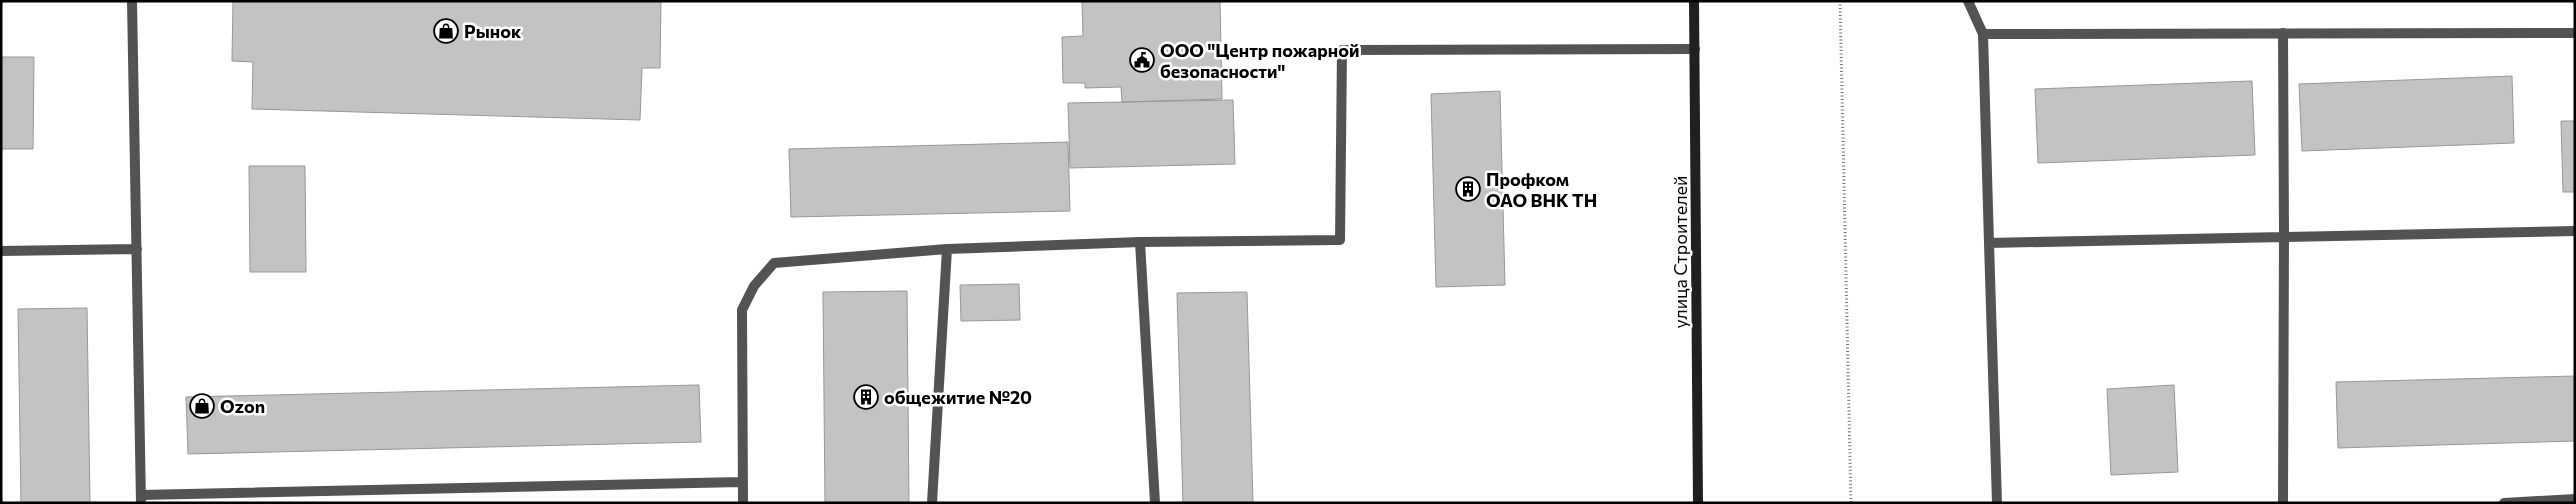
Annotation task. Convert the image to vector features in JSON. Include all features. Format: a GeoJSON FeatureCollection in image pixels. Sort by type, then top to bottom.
{"type":"FeatureCollection","features":[{"type":"Feature","properties":{"kind":"main road","name":"улица Строителей"},"geometry":{"type":"LineString","coordinates":[[1694,1],[1698,503]]}},
{"type":"Feature","properties":{"kind":"street"},"geometry":{"type":"LineString","coordinates":[[132,1],[141,499],[741,482]]}},
{"type":"Feature","properties":{"kind":"street"},"geometry":{"type":"LineString","coordinates":[[1968,1],[1983,34],[1997,503]]}},
{"type":"Feature","properties":{"kind":"street"},"geometry":{"type":"LineString","coordinates":[[2283,33],[2283,503]]}},
{"type":"Feature","properties":{"kind":"street"},"geometry":{"type":"LineString","coordinates":[[1983,34],[2575,33]]}},
{"type":"Feature","properties":{"kind":"street"},"geometry":{"type":"LineString","coordinates":[[743,503],[741,482],[742,310],[759,280],[774,263],[947,249],[1140,242],[1340,240],[1342,50],[1695,49]]}},
{"type":"Feature","properties":{"kind":"street"},"geometry":{"type":"LineString","coordinates":[[1989,243],[2575,231]]}},
{"type":"Feature","properties":{"kind":"street"},"geometry":{"type":"LineString","coordinates":[[1140,242],[1155,503]]}},
{"type":"Feature","properties":{"kind":"street"},"geometry":{"type":"LineString","coordinates":[[932,503],[947,249]]}},
{"type":"Feature","properties":{"kind":"street"},"geometry":{"type":"LineString","coordinates":[[1,251],[137,250]]}},
{"type":"Feature","properties":{"kind":"street"},"geometry":{"type":"LineString","coordinates":[[2504,503],[2575,499]]}},
{"type":"Feature","properties":{"kind":"path"},"geometry":{"type":"LineString","coordinates":[[1840,1],[1851,503]]}},
{"type":"Feature","properties":{"kind":"building","name":"Рынок"},"geometry":{"type":"Polygon","coordinates":[[[233,1],[661,1],[660,68],[642,68],[640,120],[252,109],[253,62],[232,61],[233,1]]]}},
{"type":"Feature","properties":{"kind":"building","name":"ООО \"Центр пожарной безопасности\""},"geometry":{"type":"Polygon","coordinates":[[[1082,1],[1220,1],[1222,99],[1122,102],[1121,87],[1085,88],[1085,83],[1063,83],[1062,37],[1083,36],[1082,1]]]}},
{"type":"Feature","properties":{"kind":"building"},"geometry":{"type":"Polygon","coordinates":[[[1,57],[34,57],[33,149],[1,149],[1,57]]]}},
{"type":"Feature","properties":{"kind":"building"},"geometry":{"type":"Polygon","coordinates":[[[2512,76],[2514,143],[2302,151],[2299,84],[2512,76]]]}},
{"type":"Feature","properties":{"kind":"building"},"geometry":{"type":"Polygon","coordinates":[[[2252,81],[2255,155],[2038,163],[2035,89],[2252,81]]]}},
{"type":"Feature","properties":{"kind":"building","name":"Профком ОАО ВНК ТН"},"geometry":{"type":"Polygon","coordinates":[[[1500,91],[1505,285],[1436,287],[1431,94],[1500,91]]]}},
{"type":"Feature","properties":{"kind":"building"},"geometry":{"type":"Polygon","coordinates":[[[1233,100],[1235,164],[1070,168],[1068,103],[1233,100]]]}},
{"type":"Feature","properties":{"kind":"building"},"geometry":{"type":"Polygon","coordinates":[[[2561,121],[2575,121],[2575,192],[2563,192],[2561,121]]]}},
{"type":"Feature","properties":{"kind":"building"},"geometry":{"type":"Polygon","coordinates":[[[1068,142],[1070,211],[791,217],[789,149],[1068,142]]]}},
{"type":"Feature","properties":{"kind":"building"},"geometry":{"type":"Polygon","coordinates":[[[249,166],[305,166],[306,272],[250,272],[249,166]]]}},
{"type":"Feature","properties":{"kind":"building"},"geometry":{"type":"Polygon","coordinates":[[[1019,284],[1020,320],[961,321],[960,285],[1019,284]]]}},
{"type":"Feature","properties":{"kind":"building","name":"общежитие №20"},"geometry":{"type":"Polygon","coordinates":[[[907,291],[909,503],[825,503],[823,292],[907,291]]]}},
{"type":"Feature","properties":{"kind":"building"},"geometry":{"type":"Polygon","coordinates":[[[1247,292],[1253,503],[1183,503],[1177,293],[1247,292]]]}},
{"type":"Feature","properties":{"kind":"building"},"geometry":{"type":"Polygon","coordinates":[[[87,308],[90,503],[21,503],[18,309],[87,308]]]}},
{"type":"Feature","properties":{"kind":"building"},"geometry":{"type":"Polygon","coordinates":[[[2575,376],[2575,441],[2338,448],[2336,382],[2575,376]]]}},
{"type":"Feature","properties":{"kind":"building"},"geometry":{"type":"Polygon","coordinates":[[[699,385],[701,442],[188,454],[186,397],[699,385]]]}},
{"type":"Feature","properties":{"kind":"building"},"geometry":{"type":"Polygon","coordinates":[[[2174,385],[2178,472],[2111,475],[2107,389],[2174,385]]]}},
{"type":"Feature","properties":{"kind":"place","name":"Рынок"},"geometry":{"type":"Point","coordinates":[446,31]}},
{"type":"Feature","properties":{"kind":"place","name":"ООО \"Центр пожарной безопасности\""},"geometry":{"type":"Point","coordinates":[1142,60]}},
{"type":"Feature","properties":{"kind":"place","name":"Профком ОАО ВНК ТН"},"geometry":{"type":"Point","coordinates":[1468,189]}},
{"type":"Feature","properties":{"kind":"place","name":"общежитие №20"},"geometry":{"type":"Point","coordinates":[866,397]}},
{"type":"Feature","properties":{"kind":"place","name":"Ozon"},"geometry":{"type":"Point","coordinates":[202,406]}}]}
